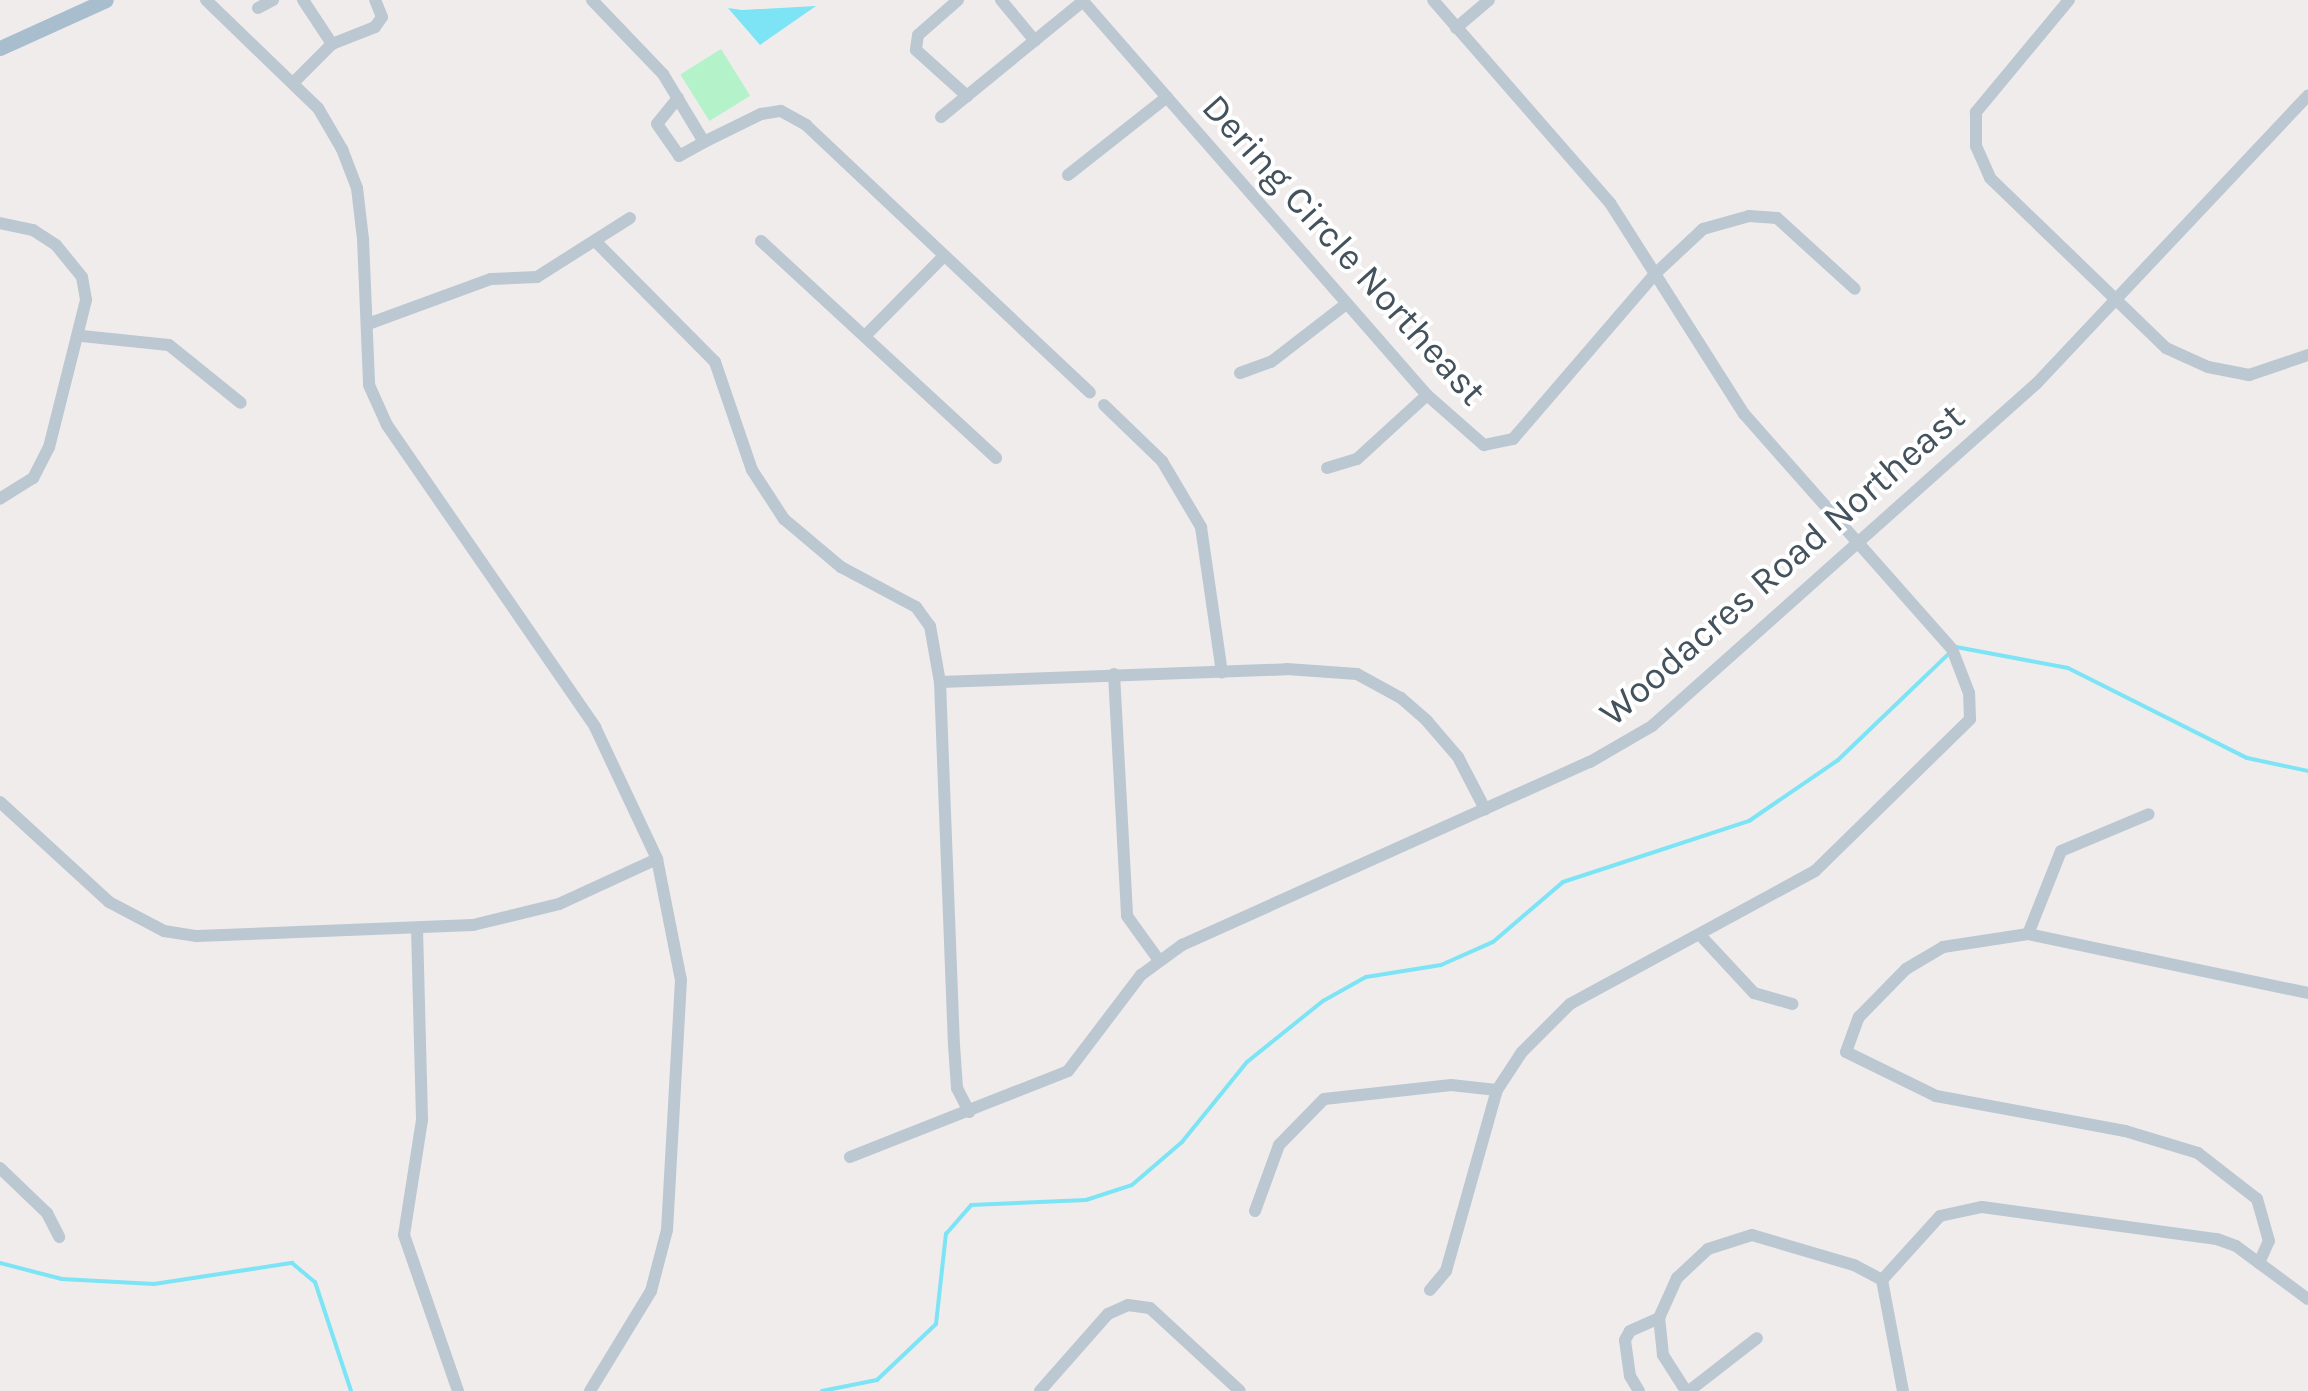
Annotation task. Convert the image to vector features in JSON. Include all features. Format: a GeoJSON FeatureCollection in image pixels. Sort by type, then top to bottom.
{"type":"FeatureCollection","features":[{"type":"Feature","properties":{"kind":"main road"},"geometry":{"type":"LineString","coordinates":[[0,48],[106,0]]}},
{"type":"Feature","properties":{"kind":"street"},"geometry":{"type":"LineString","coordinates":[[206,0],[318,108],[357,188],[369,384],[386,425],[595,727],[657,859],[681,980],[667,1230],[652,1291],[590,1391]]}},
{"type":"Feature","properties":{"kind":"street"},"geometry":{"type":"LineString","coordinates":[[258,8],[272,0]]}},
{"type":"Feature","properties":{"kind":"street"},"geometry":{"type":"LineString","coordinates":[[302,0],[332,44]]}},
{"type":"Feature","properties":{"kind":"street"},"geometry":{"type":"LineString","coordinates":[[293,82],[332,44],[376,27],[382,17],[375,0]]}},
{"type":"Feature","properties":{"kind":"street"},"geometry":{"type":"LineString","coordinates":[[592,0],[678,98],[704,142]]}},
{"type":"Feature","properties":{"kind":"street"},"geometry":{"type":"LineString","coordinates":[[958,0],[918,35],[916,50],[967,96]]}},
{"type":"Feature","properties":{"kind":"street"},"geometry":{"type":"LineString","coordinates":[[1001,0],[1036,41]]}},
{"type":"Feature","properties":{"kind":"street"},"geometry":{"type":"LineString","coordinates":[[1430,1290],[1446,1270],[1497,1090],[1522,1052],[1570,1004],[1815,871],[1970,719],[1968,693],[1952,649],[1744,414],[1610,203],[1432,0]]}},
{"type":"Feature","properties":{"kind":"street"},"geometry":{"type":"LineString","coordinates":[[1456,28],[1490,0]]}},
{"type":"Feature","properties":{"kind":"street"},"geometry":{"type":"LineString","coordinates":[[2069,0],[1987,92],[1976,112],[1976,146],[1990,178],[2114,303],[2166,348],[2224,372],[2270,372],[2308,355]]}},
{"type":"Feature","properties":{"kind":"street"},"geometry":{"type":"LineString","coordinates":[[941,117],[1082,1]]}},
{"type":"Feature","properties":{"kind":"street","name":"Dering Circle Northeast"},"geometry":{"type":"LineString","coordinates":[[1082,1],[1427,395],[1484,445],[1506,443],[1655,274],[1703,229],[1764,215],[1790,227],[1855,288]]}},
{"type":"Feature","properties":{"kind":"street","name":"Woodacres Road Northeast"},"geometry":{"type":"LineString","coordinates":[[850,1157],[1068,1071],[1158,959],[1622,747],[1652,726],[2037,383],[2308,95]]}},
{"type":"Feature","properties":{"kind":"street"},"geometry":{"type":"LineString","coordinates":[[1068,175],[1166,97]]}},
{"type":"Feature","properties":{"kind":"street"},"geometry":{"type":"LineString","coordinates":[[678,98],[657,124],[679,156],[761,114],[781,112],[824,140],[1090,393]]}},
{"type":"Feature","properties":{"kind":"street"},"geometry":{"type":"LineString","coordinates":[[368,324],[491,278],[537,277],[630,218]]}},
{"type":"Feature","properties":{"kind":"street"},"geometry":{"type":"LineString","coordinates":[[0,223],[33,230],[56,245],[82,277],[82,336],[49,447],[34,478],[0,499]]}},
{"type":"Feature","properties":{"kind":"street"},"geometry":{"type":"LineString","coordinates":[[761,241],[996,458]]}},
{"type":"Feature","properties":{"kind":"street"},"geometry":{"type":"LineString","coordinates":[[596,242],[715,362],[752,470],[784,519],[841,567],[916,607],[930,626],[940,682],[954,1046],[958,1088],[969,1112]]}},
{"type":"Feature","properties":{"kind":"street"},"geometry":{"type":"LineString","coordinates":[[865,336],[944,257]]}},
{"type":"Feature","properties":{"kind":"street"},"geometry":{"type":"LineString","coordinates":[[1240,373],[1271,362],[1346,304]]}},
{"type":"Feature","properties":{"kind":"street"},"geometry":{"type":"LineString","coordinates":[[82,336],[169,345],[242,403]]}},
{"type":"Feature","properties":{"kind":"street"},"geometry":{"type":"LineString","coordinates":[[1327,468],[1357,459],[1427,395]]}},
{"type":"Feature","properties":{"kind":"street"},"geometry":{"type":"LineString","coordinates":[[1104,405],[1183,489],[1200,527],[1222,672]]}},
{"type":"Feature","properties":{"kind":"street"},"geometry":{"type":"LineString","coordinates":[[940,682],[1329,670],[1379,685],[1427,721],[1458,757],[1485,809]]}},
{"type":"Feature","properties":{"kind":"street"},"geometry":{"type":"LineString","coordinates":[[1114,674],[1127,916],[1158,959]]}},
{"type":"Feature","properties":{"kind":"street"},"geometry":{"type":"LineString","coordinates":[[0,802],[109,902],[164,932],[472,925],[559,904],[657,859]]}},
{"type":"Feature","properties":{"kind":"street"},"geometry":{"type":"LineString","coordinates":[[2028,934],[2061,851],[2149,814]]}},
{"type":"Feature","properties":{"kind":"street"},"geometry":{"type":"LineString","coordinates":[[417,928],[422,1120],[404,1234],[458,1391]]}},
{"type":"Feature","properties":{"kind":"street"},"geometry":{"type":"LineString","coordinates":[[2259,1263],[2269,1241],[2257,1199],[2198,1154],[2125,1131],[1936,1096],[1846,1052],[1859,1017],[1906,969],[1942,947],[2028,934],[2308,993]]}},
{"type":"Feature","properties":{"kind":"street"},"geometry":{"type":"LineString","coordinates":[[1701,936],[1754,993],[1792,1004]]}},
{"type":"Feature","properties":{"kind":"street"},"geometry":{"type":"LineString","coordinates":[[1255,1211],[1279,1145],[1324,1099],[1451,1084],[1497,1090]]}},
{"type":"Feature","properties":{"kind":"street"},"geometry":{"type":"LineString","coordinates":[[0,1168],[47,1213],[59,1237]]}},
{"type":"Feature","properties":{"kind":"street"},"geometry":{"type":"LineString","coordinates":[[1882,1280],[1940,1216],[1973,1209],[2217,1240],[2259,1263],[2308,1299]]}},
{"type":"Feature","properties":{"kind":"street"},"geometry":{"type":"LineString","coordinates":[[1757,1338],[1688,1391],[1663,1355],[1659,1318],[1667,1293],[1688,1265],[1723,1242],[1752,1235],[1854,1264],[1882,1280],[1903,1391]]}},
{"type":"Feature","properties":{"kind":"street"},"geometry":{"type":"LineString","coordinates":[[1040,1391],[1108,1314],[1128,1305],[1150,1308],[1240,1391]]}},
{"type":"Feature","properties":{"kind":"street"},"geometry":{"type":"LineString","coordinates":[[1639,1391],[1630,1376],[1625,1340],[1630,1330],[1659,1318]]}},
{"type":"Feature","properties":{"kind":"green space"},"geometry":{"type":"Polygon","coordinates":[[[721,49],[750,96],[709,121],[680,74],[721,49]]]}},
{"type":"Feature","properties":{"kind":"water"},"geometry":{"type":"Polygon","coordinates":[[[816,6],[760,45],[728,8],[742,10],[816,6]]]}},
{"type":"Feature","properties":{"kind":"waterway"},"geometry":{"type":"LineString","coordinates":[[822,1391],[877,1380],[936,1324],[946,1234],[971,1205],[1086,1200],[1132,1185],[1182,1142],[1247,1062],[1323,1001],[1366,977],[1441,965],[1493,942],[1563,882],[1749,821],[1838,760],[1956,647],[2068,668],[2247,758],[2308,771]]}},
{"type":"Feature","properties":{"kind":"waterway"},"geometry":{"type":"LineString","coordinates":[[0,1263],[62,1279],[154,1284],[292,1263],[315,1282],[351,1391]]}}]}
